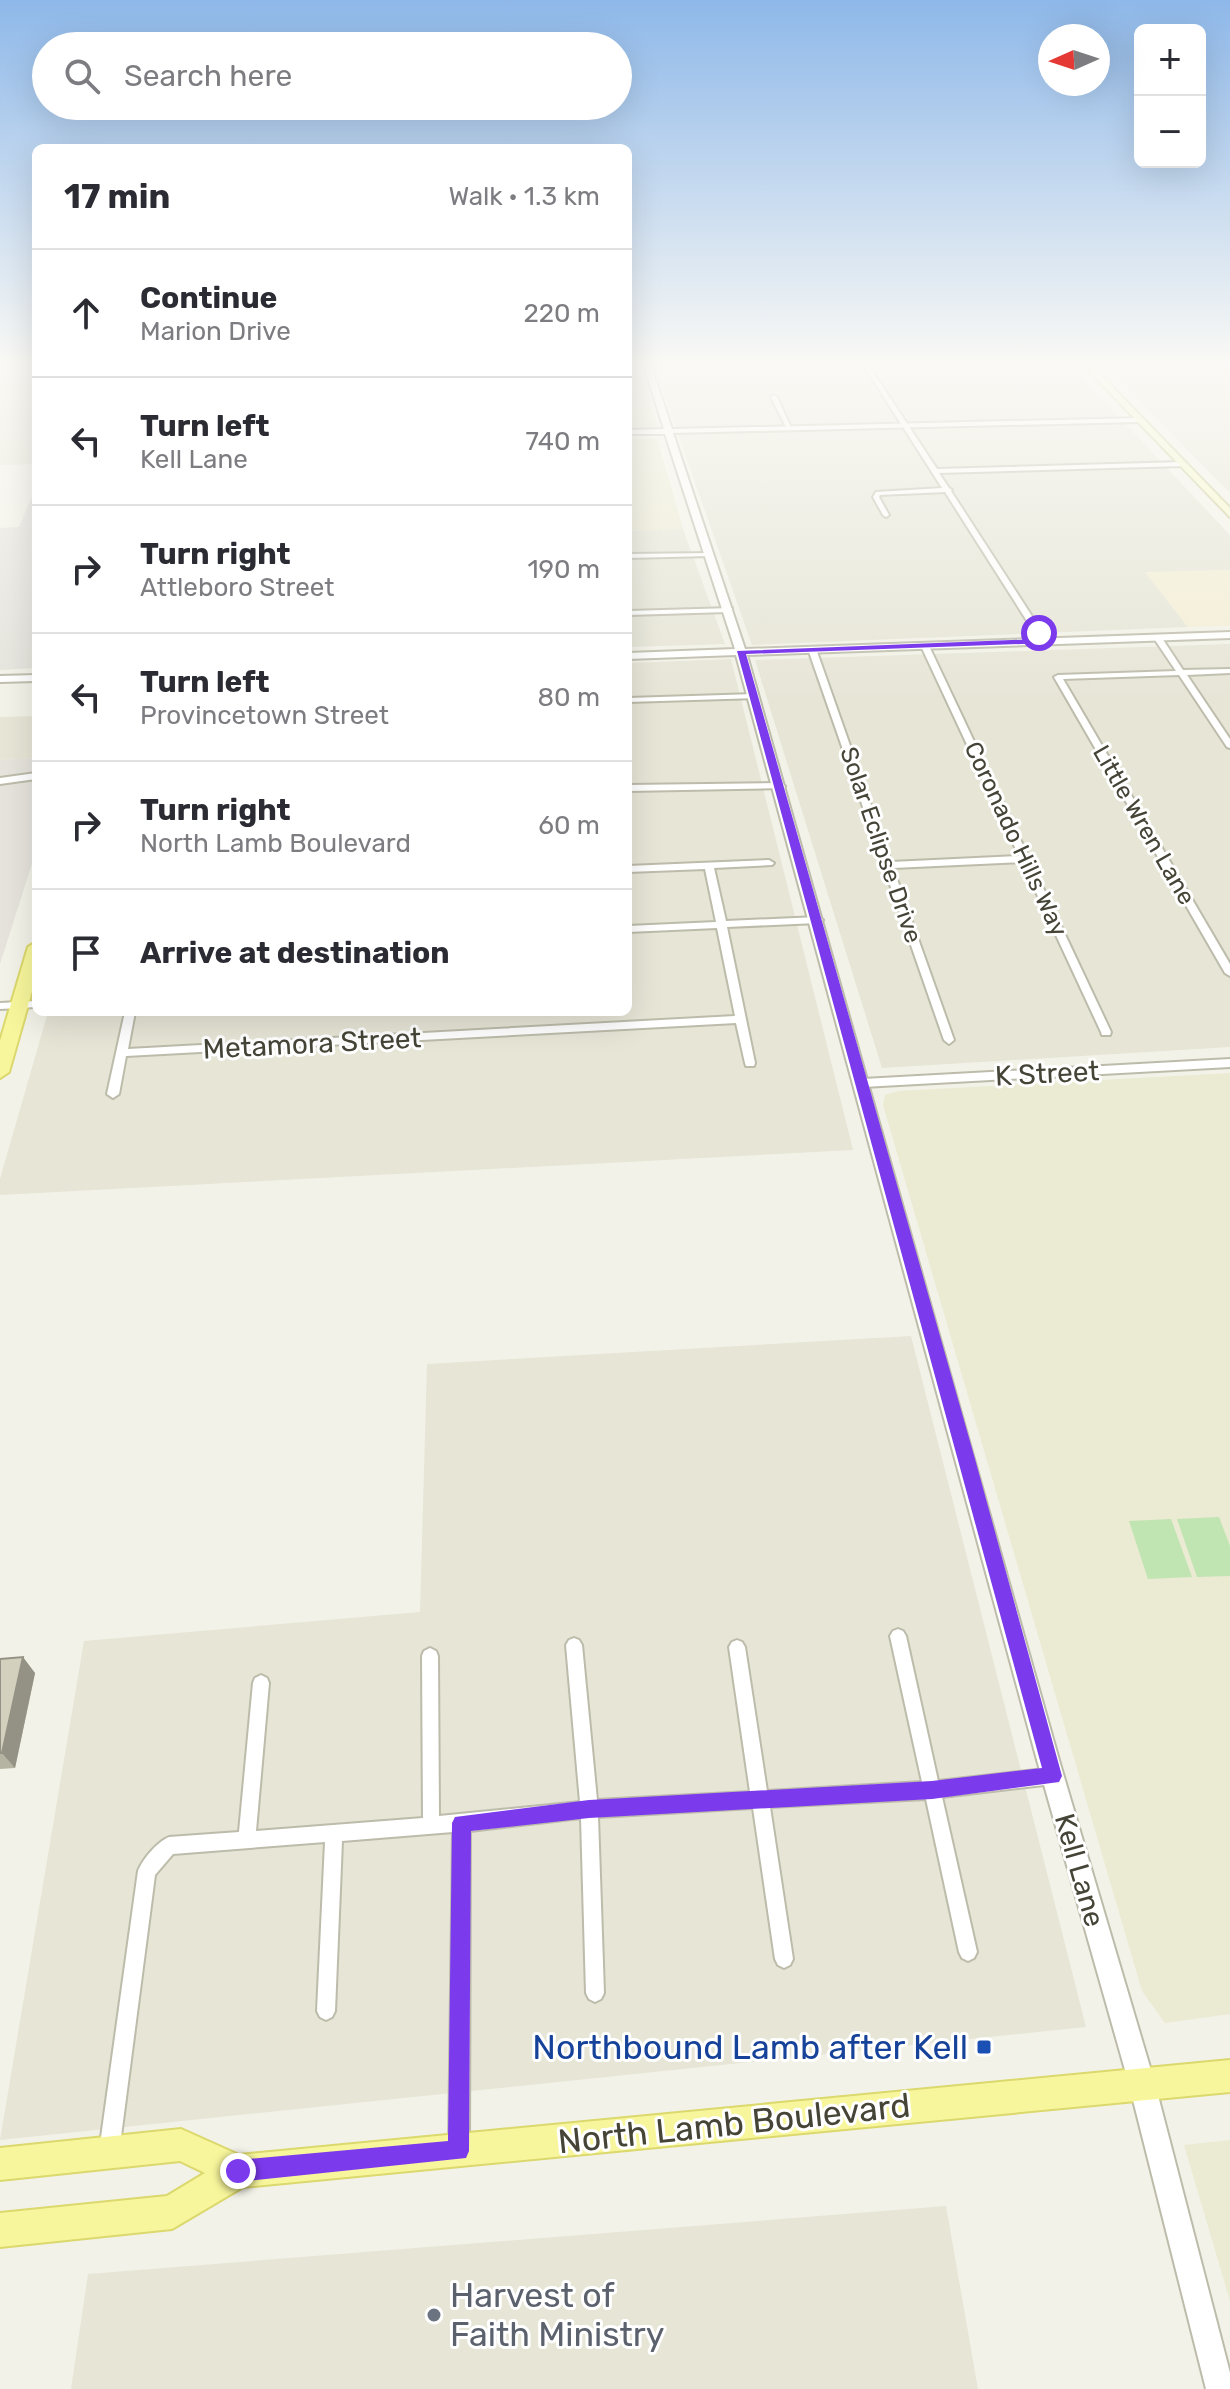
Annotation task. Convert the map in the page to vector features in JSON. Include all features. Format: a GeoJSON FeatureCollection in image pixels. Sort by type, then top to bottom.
{"type":"FeatureCollection","features":[{"type":"Feature","properties":{"kind":"main road"},"geometry":{"type":"LineString","coordinates":[[1196,477],[1230,514]]}},
{"type":"Feature","properties":{"kind":"main road"},"geometry":{"type":"LineString","coordinates":[[0,1072],[28,1004],[32,976]]}},
{"type":"Feature","properties":{"kind":"main road","name":"North Lamb Boulevard"},"geometry":{"type":"LineString","coordinates":[[0,2230],[172,2212],[238,2171],[1230,2076]]}},
{"type":"Feature","properties":{"kind":"main road","name":"North Lamb Boulevard"},"geometry":{"type":"LineString","coordinates":[[0,2164],[181,2145],[238,2171]]}},
{"type":"Feature","properties":{"kind":"street","name":"Kell Lane"},"geometry":{"type":"LineString","coordinates":[[684,477],[742,651],[781,786],[1053,1776],[1142,2084],[1220,2389]]}},
{"type":"Feature","properties":{"kind":"street"},"geometry":{"type":"LineString","coordinates":[[942,477],[1044,641]]}},
{"type":"Feature","properties":{"kind":"street"},"geometry":{"type":"LineString","coordinates":[[886,515],[876,497],[878,493],[949,490]]}},
{"type":"Feature","properties":{"kind":"street"},"geometry":{"type":"LineString","coordinates":[[632,556],[710,554]]}},
{"type":"Feature","properties":{"kind":"street"},"geometry":{"type":"LineString","coordinates":[[632,613],[729,610]]}},
{"type":"Feature","properties":{"kind":"street"},"geometry":{"type":"LineString","coordinates":[[632,656],[1229,634]]}},
{"type":"Feature","properties":{"kind":"street"},"geometry":{"type":"LineString","coordinates":[[1157,637],[1230,745]]}},
{"type":"Feature","properties":{"kind":"street","name":"Coronado Hills Way"},"geometry":{"type":"LineString","coordinates":[[925,646],[1106,1032]]}},
{"type":"Feature","properties":{"kind":"street","name":"Solar Eclipse Drive"},"geometry":{"type":"LineString","coordinates":[[812,649],[949,1040]]}},
{"type":"Feature","properties":{"kind":"street"},"geometry":{"type":"LineString","coordinates":[[1183,673],[1230,671]]}},
{"type":"Feature","properties":{"kind":"street","name":"Little Wren Lane"},"geometry":{"type":"LineString","coordinates":[[1183,673],[1058,677],[1230,973]]}},
{"type":"Feature","properties":{"kind":"street"},"geometry":{"type":"LineString","coordinates":[[0,679],[32,678]]}},
{"type":"Feature","properties":{"kind":"street"},"geometry":{"type":"LineString","coordinates":[[632,700],[755,696]]}},
{"type":"Feature","properties":{"kind":"street"},"geometry":{"type":"LineString","coordinates":[[0,781],[32,777]]}},
{"type":"Feature","properties":{"kind":"street"},"geometry":{"type":"LineString","coordinates":[[632,788],[781,786]]}},
{"type":"Feature","properties":{"kind":"street"},"geometry":{"type":"LineString","coordinates":[[888,865],[1026,859]]}},
{"type":"Feature","properties":{"kind":"street"},"geometry":{"type":"LineString","coordinates":[[632,869],[769,863]]}},
{"type":"Feature","properties":{"kind":"street"},"geometry":{"type":"LineString","coordinates":[[709,865],[750,1063]]}},
{"type":"Feature","properties":{"kind":"street"},"geometry":{"type":"LineString","coordinates":[[632,929],[818,920]]}},
{"type":"Feature","properties":{"kind":"street"},"geometry":{"type":"LineString","coordinates":[[0,1006],[28,1004]]}},
{"type":"Feature","properties":{"kind":"street"},"geometry":{"type":"LineString","coordinates":[[113,1094],[129,1016]]}},
{"type":"Feature","properties":{"kind":"street","name":"Metamora Street"},"geometry":{"type":"LineString","coordinates":[[123,1053],[741,1019]]}},
{"type":"Feature","properties":{"kind":"street","name":"K Street"},"geometry":{"type":"LineString","coordinates":[[863,1083],[1230,1063]]}},
{"type":"Feature","properties":{"kind":"street"},"geometry":{"type":"LineString","coordinates":[[898,1636],[968,1952]]}},
{"type":"Feature","properties":{"kind":"street"},"geometry":{"type":"LineString","coordinates":[[574,1645],[589,1809],[595,1993]]}},
{"type":"Feature","properties":{"kind":"street"},"geometry":{"type":"LineString","coordinates":[[737,1647],[784,1959]]}},
{"type":"Feature","properties":{"kind":"street"},"geometry":{"type":"LineString","coordinates":[[430,1656],[431,1825]]}},
{"type":"Feature","properties":{"kind":"street"},"geometry":{"type":"LineString","coordinates":[[247,1838],[261,1683]]}},
{"type":"Feature","properties":{"kind":"street"},"geometry":{"type":"LineString","coordinates":[[109,2152],[147,1871],[169,1846],[462,1823],[589,1809],[932,1790],[1053,1776]]}},
{"type":"Feature","properties":{"kind":"street"},"geometry":{"type":"LineString","coordinates":[[459,2151],[462,1823]]}},
{"type":"Feature","properties":{"kind":"street"},"geometry":{"type":"LineString","coordinates":[[326,2011],[334,1832]]}},
{"type":"Feature","properties":{"kind":"shaded area"},"geometry":{"type":"Polygon","coordinates":[[[632,477],[668,477],[683,529],[632,531],[632,477]]]}},
{"type":"Feature","properties":{"kind":"shaded area"},"geometry":{"type":"Polygon","coordinates":[[[693,477],[1176,477],[1230,535],[1230,570],[1146,573],[1188,627],[752,645],[693,477]]]}},
{"type":"Feature","properties":{"kind":"shaded area"},"geometry":{"type":"Polygon","coordinates":[[[1214,477],[1230,477],[1230,493],[1214,477]]]}},
{"type":"Feature","properties":{"kind":"shaded area"},"geometry":{"type":"Polygon","coordinates":[[[32,496],[32,668],[0,670],[0,528],[19,527],[32,496]]]}},
{"type":"Feature","properties":{"kind":"shaded area"},"geometry":{"type":"Polygon","coordinates":[[[683,529],[725,644],[632,647],[632,531],[683,529]]]}},
{"type":"Feature","properties":{"kind":"shaded area"},"geometry":{"type":"Polygon","coordinates":[[[1230,570],[1230,626],[1188,627],[1145,572],[1230,570]]]}},
{"type":"Feature","properties":{"kind":"shaded area"},"geometry":{"type":"Polygon","coordinates":[[[1230,644],[1230,1047],[882,1068],[755,660],[1230,644]]]}},
{"type":"Feature","properties":{"kind":"shaded area"},"geometry":{"type":"Polygon","coordinates":[[[731,659],[853,1150],[0,1195],[0,1179],[47,1016],[632,1016],[632,663],[731,659]]]}},
{"type":"Feature","properties":{"kind":"shaded area"},"geometry":{"type":"Polygon","coordinates":[[[32,716],[32,758],[0,760],[0,717],[32,716]]]}},
{"type":"Feature","properties":{"kind":"shaded area"},"geometry":{"type":"Polygon","coordinates":[[[32,758],[32,864],[0,964],[0,760],[32,758]]]}},
{"type":"Feature","properties":{"kind":"shaded area"},"geometry":{"type":"Polygon","coordinates":[[[1230,1073],[1230,2014],[1165,2023],[1142,1991],[883,1105],[885,1095],[899,1091],[1230,1073]]]}},
{"type":"Feature","properties":{"kind":"shaded area"},"geometry":{"type":"Polygon","coordinates":[[[911,1336],[1086,2027],[0,2140],[84,1641],[420,1612],[427,1364],[911,1336]]]}},
{"type":"Feature","properties":{"kind":"shaded area"},"geometry":{"type":"Polygon","coordinates":[[[1230,2140],[1230,2301],[1184,2145],[1230,2140]]]}},
{"type":"Feature","properties":{"kind":"shaded area"},"geometry":{"type":"Polygon","coordinates":[[[946,2206],[978,2389],[71,2389],[88,2274],[946,2206]]]}},
{"type":"Feature","properties":{"kind":"green space"},"geometry":{"type":"Polygon","coordinates":[[[1219,1517],[1230,1546],[1230,1576],[1197,1577],[1177,1519],[1219,1517]]]}},
{"type":"Feature","properties":{"kind":"green space"},"geometry":{"type":"Polygon","coordinates":[[[1171,1519],[1192,1577],[1148,1579],[1129,1521],[1171,1519]]]}},
{"type":"Feature","properties":{"kind":"building"},"geometry":{"type":"Polygon","coordinates":[[[23,1657],[2,1753],[0,1753],[0,1659],[23,1657]]]}},
{"type":"Feature","properties":{"kind":"place","name":"Northbound Lamb after Kell"},"geometry":{"type":"Point","coordinates":[984,2047]}},
{"type":"Feature","properties":{"kind":"place","name":"Harvest of Faith Ministry"},"geometry":{"type":"Point","coordinates":[434,2315]}},
{"type":"Feature","properties":{"kind":"route"},"geometry":{"type":"LineString","coordinates":[[238,2171],[459,2151],[462,1823],[589,1809],[852,1792],[932,1790],[1053,1776],[968,1459],[742,651],[1044,641],[1039,633]]}}]}
